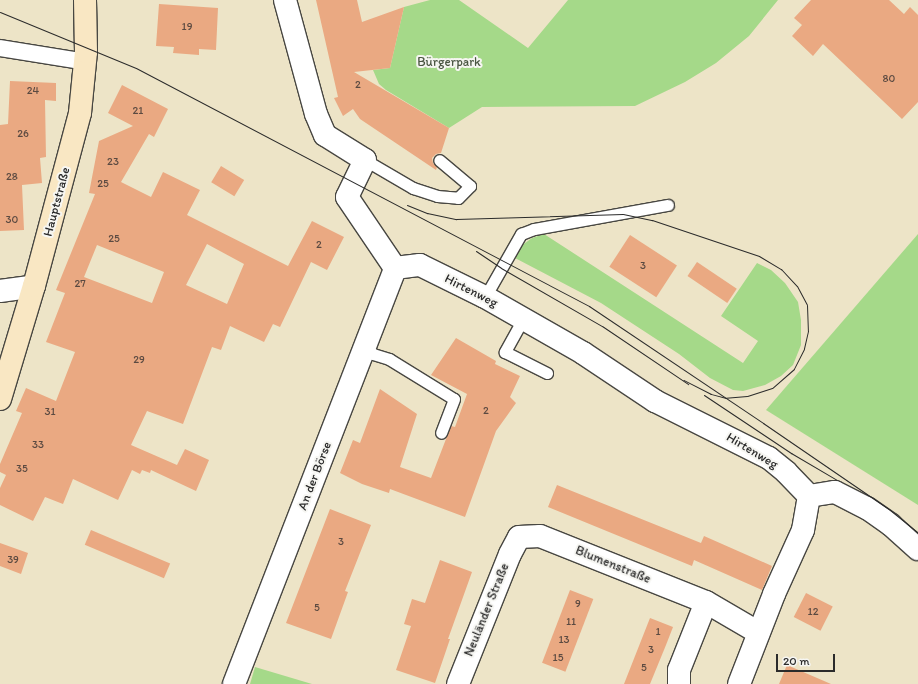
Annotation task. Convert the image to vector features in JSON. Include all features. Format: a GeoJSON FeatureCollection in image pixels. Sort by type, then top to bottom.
{"type":"FeatureCollection","features":[{"type":"Feature","properties":{"kind":"main road","name":"Hauptstraße"},"geometry":{"type":"LineString","coordinates":[[0,399],[34,286],[80,113],[86,62],[85,0]]}},
{"type":"Feature","properties":{"kind":"street"},"geometry":{"type":"LineString","coordinates":[[285,0],[316,114],[325,135],[365,160],[348,197],[395,268]]}},
{"type":"Feature","properties":{"kind":"street"},"geometry":{"type":"LineString","coordinates":[[0,48],[86,62]]}},
{"type":"Feature","properties":{"kind":"street","name":"Hirtenweg"},"geometry":{"type":"LineString","coordinates":[[395,268],[420,265],[485,297],[583,354],[655,401],[769,458],[786,472],[809,496]]}},
{"type":"Feature","properties":{"kind":"street","name":"An der Börse"},"geometry":{"type":"LineString","coordinates":[[234,684],[395,268]]}},
{"type":"Feature","properties":{"kind":"street"},"geometry":{"type":"LineString","coordinates":[[0,291],[34,286]]}},
{"type":"Feature","properties":{"kind":"street"},"geometry":{"type":"LineString","coordinates":[[739,684],[774,594],[803,530],[809,496],[835,492],[867,508],[891,525],[918,549]]}},
{"type":"Feature","properties":{"kind":"street","name":"Blumenstraße"},"geometry":{"type":"LineString","coordinates":[[519,537],[540,536],[706,602],[759,633]]}},
{"type":"Feature","properties":{"kind":"street","name":"Neuländer Straße"},"geometry":{"type":"LineString","coordinates":[[458,684],[510,554],[519,537]]}},
{"type":"Feature","properties":{"kind":"street"},"geometry":{"type":"LineString","coordinates":[[679,684],[679,670],[706,602]]}},
{"type":"Feature","properties":{"kind":"lane"},"geometry":{"type":"LineString","coordinates":[[365,160],[413,188],[437,196],[458,198],[470,186],[439,160]]}},
{"type":"Feature","properties":{"kind":"lane"},"geometry":{"type":"LineString","coordinates":[[485,297],[521,234],[534,229],[668,205]]}},
{"type":"Feature","properties":{"kind":"lane"},"geometry":{"type":"LineString","coordinates":[[523,319],[505,352],[546,373]]}},
{"type":"Feature","properties":{"kind":"lane"},"geometry":{"type":"LineString","coordinates":[[365,346],[373,354],[389,359],[454,399],[441,433]]}},
{"type":"Feature","properties":{"kind":"green space","name":"Bürgerpark"},"geometry":{"type":"Polygon","coordinates":[[[430,0],[459,0],[528,48],[568,0],[778,0],[749,36],[716,63],[685,82],[635,106],[482,107],[449,128],[386,90],[379,84],[373,70],[390,68],[404,7],[430,0]]]}},
{"type":"Feature","properties":{"kind":"green space"},"geometry":{"type":"Polygon","coordinates":[[[544,234],[743,363],[758,341],[721,316],[757,263],[771,270],[785,283],[798,302],[801,320],[801,345],[793,365],[781,376],[765,385],[743,391],[733,390],[710,378],[679,354],[601,303],[515,258],[521,246],[532,238],[544,234]]]}},
{"type":"Feature","properties":{"kind":"green space"},"geometry":{"type":"Polygon","coordinates":[[[918,234],[918,505],[766,410],[918,234]]]}},
{"type":"Feature","properties":{"kind":"green space"},"geometry":{"type":"Polygon","coordinates":[[[255,667],[312,684],[250,684],[255,667]]]}},
{"type":"Feature","properties":{"kind":"building"},"geometry":{"type":"Polygon","coordinates":[[[316,0],[357,0],[362,22],[404,7],[390,68],[354,72],[449,128],[441,153],[436,154],[432,158],[433,163],[437,167],[436,170],[360,119],[353,109],[343,116],[334,98],[338,97],[316,0]]]}},
{"type":"Feature","properties":{"kind":"building"},"geometry":{"type":"Polygon","coordinates":[[[811,0],[889,0],[904,14],[910,7],[918,15],[918,102],[902,119],[823,44],[813,56],[792,36],[802,25],[794,18],[811,0]]]}},
{"type":"Feature","properties":{"kind":"building"},"geometry":{"type":"Polygon","coordinates":[[[159,4],[218,8],[216,50],[199,49],[199,55],[173,53],[174,47],[156,46],[159,4]]]}},
{"type":"Feature","properties":{"kind":"building"},"geometry":{"type":"Polygon","coordinates":[[[10,81],[56,83],[56,101],[45,100],[46,157],[40,158],[42,183],[22,185],[24,230],[0,231],[0,125],[8,124],[10,81]]]}},
{"type":"Feature","properties":{"kind":"building"},"geometry":{"type":"Polygon","coordinates":[[[122,85],[168,109],[154,137],[149,134],[121,182],[151,197],[163,172],[200,190],[187,215],[288,266],[312,221],[344,237],[327,270],[311,262],[280,327],[273,324],[264,342],[230,326],[221,350],[212,347],[183,424],[147,411],[131,445],[177,465],[185,449],[209,460],[196,491],[151,470],[150,473],[142,470],[140,474],[132,470],[118,500],[73,479],[63,504],[45,497],[33,521],[0,505],[0,488],[6,475],[0,472],[0,464],[22,413],[16,411],[26,388],[56,401],[75,352],[46,342],[65,293],[56,290],[95,194],[89,193],[99,141],[133,126],[108,113],[122,85]],[[207,244],[186,285],[227,304],[244,264],[207,244]],[[97,245],[84,277],[152,303],[164,272],[97,245]]]}},
{"type":"Feature","properties":{"kind":"building"},"geometry":{"type":"Polygon","coordinates":[[[221,166],[244,180],[234,196],[211,182],[221,166]]]}},
{"type":"Feature","properties":{"kind":"building"},"geometry":{"type":"Polygon","coordinates":[[[630,235],[677,265],[656,297],[609,267],[630,235]]]}},
{"type":"Feature","properties":{"kind":"building"},"geometry":{"type":"Polygon","coordinates":[[[697,262],[737,289],[727,303],[687,276],[697,262]]]}},
{"type":"Feature","properties":{"kind":"building"},"geometry":{"type":"Polygon","coordinates":[[[456,338],[496,361],[495,364],[520,376],[510,397],[516,403],[496,431],[465,517],[390,489],[389,493],[362,484],[340,473],[353,440],[360,443],[380,389],[417,414],[400,467],[431,478],[451,426],[455,427],[467,394],[431,375],[456,338]]]}},
{"type":"Feature","properties":{"kind":"building"},"geometry":{"type":"Polygon","coordinates":[[[557,485],[701,543],[704,536],[772,566],[762,590],[694,560],[692,566],[548,507],[557,485]]]}},
{"type":"Feature","properties":{"kind":"building"},"geometry":{"type":"Polygon","coordinates":[[[330,509],[371,525],[345,591],[348,592],[331,639],[286,623],[330,509]]]}},
{"type":"Feature","properties":{"kind":"building"},"geometry":{"type":"Polygon","coordinates":[[[91,530],[170,564],[164,578],[85,545],[91,530]]]}},
{"type":"Feature","properties":{"kind":"building"},"geometry":{"type":"Polygon","coordinates":[[[0,543],[28,553],[21,574],[0,566],[0,543]]]}},
{"type":"Feature","properties":{"kind":"building"},"geometry":{"type":"Polygon","coordinates":[[[440,560],[472,572],[448,639],[450,639],[435,683],[396,670],[411,626],[404,624],[412,599],[425,603],[440,560]]]}},
{"type":"Feature","properties":{"kind":"building"},"geometry":{"type":"Polygon","coordinates":[[[570,590],[593,599],[565,672],[542,663],[570,590]]]}},
{"type":"Feature","properties":{"kind":"building"},"geometry":{"type":"Polygon","coordinates":[[[806,593],[833,607],[820,631],[794,617],[806,593]]]}},
{"type":"Feature","properties":{"kind":"building"},"geometry":{"type":"Polygon","coordinates":[[[650,618],[673,627],[666,645],[650,684],[624,684],[650,618]]]}},
{"type":"Feature","properties":{"kind":"building"},"geometry":{"type":"Polygon","coordinates":[[[787,665],[831,684],[779,684],[787,665]]]}},
{"type":"Feature","properties":{"kind":"tram line"},"geometry":{"type":"LineString","coordinates":[[0,12],[136,68],[589,306],[890,510],[918,533]]}},
{"type":"Feature","properties":{"kind":"tram line"},"geometry":{"type":"LineString","coordinates":[[407,205],[427,213],[456,219],[623,214],[652,220],[759,256],[781,269],[797,286],[807,305],[808,331],[804,349],[794,369],[772,388],[747,396],[726,398],[711,394],[683,380]]}},
{"type":"Feature","properties":{"kind":"tram line"},"geometry":{"type":"LineString","coordinates":[[476,251],[501,268],[602,326],[688,384]]}},
{"type":"Feature","properties":{"kind":"tram line"},"geometry":{"type":"LineString","coordinates":[[704,395],[791,453],[837,480]]}}]}
